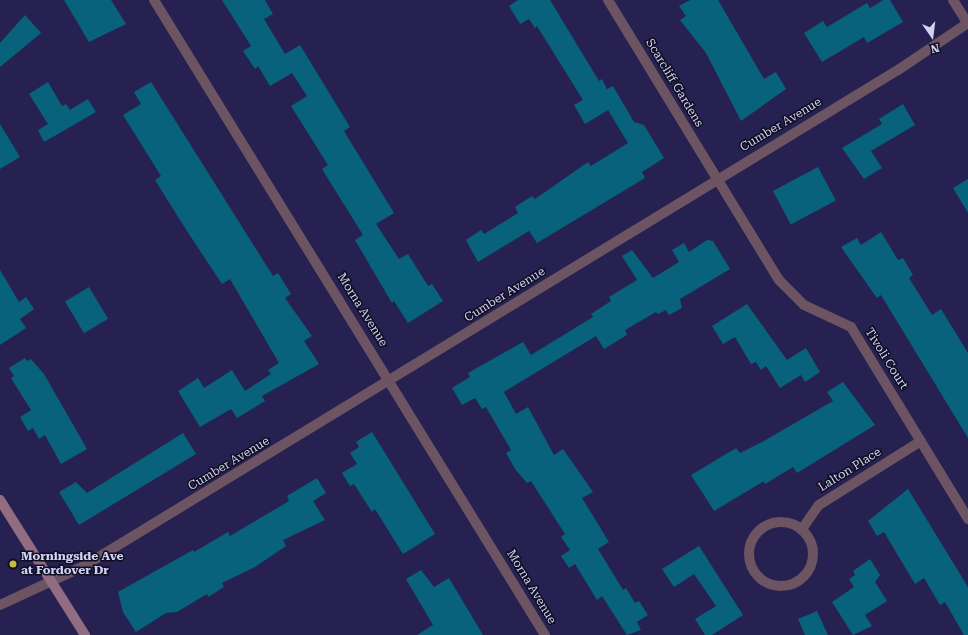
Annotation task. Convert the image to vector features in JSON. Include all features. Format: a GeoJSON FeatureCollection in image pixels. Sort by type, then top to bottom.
{"type":"FeatureCollection","features":[{"type":"Feature","properties":{"kind":"main road"},"geometry":{"type":"LineString","coordinates":[[0,500],[85,635]]}},
{"type":"Feature","properties":{"kind":"street","name":"Morna Avenue"},"geometry":{"type":"LineString","coordinates":[[154,0],[545,635]]}},
{"type":"Feature","properties":{"kind":"street","name":"Scarcliff Gardens"},"geometry":{"type":"LineString","coordinates":[[608,0],[717,180]]}},
{"type":"Feature","properties":{"kind":"street"},"geometry":{"type":"LineString","coordinates":[[953,0],[968,24]]}},
{"type":"Feature","properties":{"kind":"street","name":"Cumber Avenue"},"geometry":{"type":"LineString","coordinates":[[0,605],[84,566],[390,381],[968,24]]}},
{"type":"Feature","properties":{"kind":"street","name":"Tivoli Court"},"geometry":{"type":"LineString","coordinates":[[717,180],[779,280],[792,296],[824,316],[851,327],[968,519]]}},
{"type":"Feature","properties":{"kind":"street","name":"Lalton Place"},"geometry":{"type":"LineString","coordinates":[[802,530],[819,505],[921,441]]}},
{"type":"Feature","properties":{"kind":"street"},"geometry":{"type":"LineString","coordinates":[[771,523],[787,523],[802,530],[812,546],[813,556],[805,575],[788,585],[778,586],[759,577],[749,558],[754,537],[771,523]]}},
{"type":"Feature","properties":{"kind":"building"},"geometry":{"type":"Polygon","coordinates":[[[64,0],[111,0],[126,24],[89,42],[64,0]]]}},
{"type":"Feature","properties":{"kind":"building"},"geometry":{"type":"Polygon","coordinates":[[[222,0],[265,0],[273,14],[264,19],[285,54],[300,45],[350,127],[344,131],[394,213],[376,224],[399,259],[408,254],[428,286],[432,284],[443,301],[408,323],[394,301],[392,303],[355,240],[363,235],[322,169],[328,165],[291,106],[307,96],[292,73],[270,86],[258,66],[255,69],[243,51],[251,46],[222,0]]]}},
{"type":"Feature","properties":{"kind":"building"},"geometry":{"type":"Polygon","coordinates":[[[518,0],[550,0],[599,81],[602,79],[607,89],[613,86],[634,122],[644,125],[664,158],[642,172],[645,178],[537,243],[529,231],[478,262],[466,240],[481,230],[484,234],[518,213],[515,207],[532,196],[535,199],[588,162],[591,166],[628,143],[608,110],[585,124],[574,105],[583,100],[537,26],[535,28],[529,19],[520,24],[509,6],[518,0]]]}},
{"type":"Feature","properties":{"kind":"building"},"geometry":{"type":"Polygon","coordinates":[[[690,0],[718,0],[764,79],[776,72],[786,89],[741,121],[706,53],[680,20],[686,16],[679,6],[690,0]]]}},
{"type":"Feature","properties":{"kind":"building"},"geometry":{"type":"Polygon","coordinates":[[[883,0],[890,0],[903,22],[867,43],[864,37],[822,62],[804,33],[823,21],[827,27],[867,3],[870,8],[883,0]]]}},
{"type":"Feature","properties":{"kind":"building"},"geometry":{"type":"Polygon","coordinates":[[[25,15],[41,33],[0,67],[0,43],[25,15]]]}},
{"type":"Feature","properties":{"kind":"building"},"geometry":{"type":"Polygon","coordinates":[[[48,82],[62,106],[66,104],[70,110],[88,99],[96,112],[44,142],[38,130],[48,124],[29,94],[48,82]]]}},
{"type":"Feature","properties":{"kind":"building"},"geometry":{"type":"Polygon","coordinates":[[[151,82],[273,276],[278,273],[291,294],[285,298],[312,336],[304,341],[319,364],[262,396],[265,401],[237,418],[231,409],[200,427],[178,391],[198,378],[204,388],[232,370],[245,391],[271,374],[268,370],[279,363],[230,279],[222,284],[185,228],[155,180],[161,176],[123,115],[141,104],[134,92],[151,82]]]}},
{"type":"Feature","properties":{"kind":"building"},"geometry":{"type":"Polygon","coordinates":[[[903,104],[915,125],[871,151],[882,168],[864,179],[842,148],[882,124],[879,119],[903,104]]]}},
{"type":"Feature","properties":{"kind":"building"},"geometry":{"type":"Polygon","coordinates":[[[0,124],[20,157],[0,169],[0,124]]]}},
{"type":"Feature","properties":{"kind":"building"},"geometry":{"type":"Polygon","coordinates":[[[818,167],[836,201],[791,224],[773,191],[818,167]]]}},
{"type":"Feature","properties":{"kind":"building"},"geometry":{"type":"Polygon","coordinates":[[[968,179],[968,213],[953,188],[968,179]]]}},
{"type":"Feature","properties":{"kind":"building"},"geometry":{"type":"Polygon","coordinates":[[[881,232],[898,260],[903,258],[913,275],[909,278],[932,315],[941,309],[968,353],[968,438],[881,295],[877,298],[841,247],[857,238],[861,245],[881,232]]]}},
{"type":"Feature","properties":{"kind":"building"},"geometry":{"type":"Polygon","coordinates":[[[707,240],[713,241],[730,269],[680,299],[682,308],[669,315],[666,310],[658,314],[656,312],[625,330],[627,335],[604,349],[596,336],[504,392],[516,414],[528,407],[554,455],[563,449],[593,492],[582,498],[609,542],[598,549],[623,590],[626,588],[635,603],[639,601],[648,615],[637,622],[641,630],[627,635],[602,596],[597,600],[575,564],[569,568],[561,556],[570,550],[561,537],[565,534],[531,481],[527,483],[515,469],[506,453],[511,450],[486,407],[482,409],[475,398],[462,405],[452,388],[470,377],[468,373],[523,342],[531,355],[593,317],[591,314],[611,301],[609,297],[637,280],[622,256],[632,250],[653,278],[679,262],[672,250],[684,243],[689,252],[707,240]]]}},
{"type":"Feature","properties":{"kind":"building"},"geometry":{"type":"Polygon","coordinates":[[[0,270],[19,302],[26,297],[34,309],[20,319],[26,328],[0,345],[0,270]]]}},
{"type":"Feature","properties":{"kind":"building"},"geometry":{"type":"Polygon","coordinates":[[[89,287],[108,319],[84,333],[65,301],[89,287]]]}},
{"type":"Feature","properties":{"kind":"building"},"geometry":{"type":"Polygon","coordinates":[[[747,304],[787,360],[806,348],[820,372],[805,382],[801,375],[780,388],[766,366],[761,370],[756,362],[751,364],[735,337],[723,344],[712,326],[747,304]]]}},
{"type":"Feature","properties":{"kind":"building"},"geometry":{"type":"Polygon","coordinates":[[[25,358],[27,361],[31,359],[44,374],[87,449],[61,464],[45,435],[39,439],[33,428],[28,431],[20,417],[31,410],[11,378],[14,376],[9,368],[25,358]]]}},
{"type":"Feature","properties":{"kind":"building"},"geometry":{"type":"Polygon","coordinates":[[[843,382],[875,425],[797,473],[793,467],[765,484],[764,481],[714,511],[691,475],[736,448],[740,453],[762,442],[833,401],[827,392],[843,382]]]}},
{"type":"Feature","properties":{"kind":"building"},"geometry":{"type":"Polygon","coordinates":[[[372,432],[435,534],[403,554],[375,509],[372,512],[354,484],[350,486],[342,473],[357,464],[350,453],[359,447],[356,442],[372,432]]]}},
{"type":"Feature","properties":{"kind":"building"},"geometry":{"type":"Polygon","coordinates":[[[183,433],[196,454],[79,525],[59,492],[76,482],[87,493],[183,433]]]}},
{"type":"Feature","properties":{"kind":"building"},"geometry":{"type":"Polygon","coordinates":[[[317,478],[326,493],[313,501],[325,520],[283,540],[286,546],[255,567],[222,583],[224,587],[208,597],[207,594],[177,612],[166,613],[136,632],[123,612],[118,592],[193,550],[194,552],[228,532],[230,536],[289,501],[287,496],[317,478]]]}},
{"type":"Feature","properties":{"kind":"building"},"geometry":{"type":"Polygon","coordinates":[[[908,489],[968,587],[968,635],[964,635],[945,602],[940,605],[924,578],[915,584],[884,532],[877,536],[868,521],[908,489]]]}},
{"type":"Feature","properties":{"kind":"building"},"geometry":{"type":"Polygon","coordinates":[[[699,546],[743,615],[712,635],[705,635],[695,619],[716,606],[694,574],[674,587],[662,569],[699,546]]]}},
{"type":"Feature","properties":{"kind":"building"},"geometry":{"type":"Polygon","coordinates":[[[870,559],[880,575],[875,582],[887,601],[865,615],[872,626],[853,635],[832,602],[854,587],[849,579],[855,575],[853,571],[870,559]]]}},
{"type":"Feature","properties":{"kind":"building"},"geometry":{"type":"Polygon","coordinates":[[[421,570],[434,587],[449,578],[483,635],[417,635],[433,625],[406,579],[421,570]]]}},
{"type":"Feature","properties":{"kind":"building"},"geometry":{"type":"Polygon","coordinates":[[[817,611],[828,635],[805,635],[798,619],[817,611]]]}},
{"type":"Feature","properties":{"kind":"place","name":"Morningside Ave at Fordover Dr"},"geometry":{"type":"Point","coordinates":[13,564]}}]}
